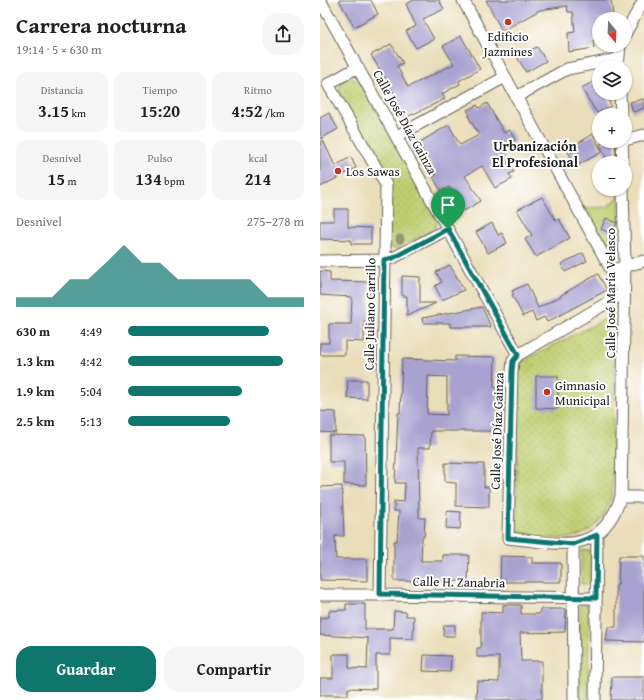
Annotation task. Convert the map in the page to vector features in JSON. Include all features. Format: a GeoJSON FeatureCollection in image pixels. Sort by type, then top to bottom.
{"type":"FeatureCollection","features":[{"type":"Feature","properties":{"kind":"street","name":"Calle José Díaz Gainza"},"geometry":{"type":"LineString","coordinates":[[320,0],[518,355],[513,361],[512,371],[508,538],[573,544]]}},
{"type":"Feature","properties":{"kind":"street"},"geometry":{"type":"LineString","coordinates":[[462,0],[624,293],[518,355]]}},
{"type":"Feature","properties":{"kind":"street"},"geometry":{"type":"LineString","coordinates":[[632,21],[644,0]]}},
{"type":"Feature","properties":{"kind":"street"},"geometry":{"type":"LineString","coordinates":[[516,97],[567,69],[592,66]]}},
{"type":"Feature","properties":{"kind":"street","name":"Calle Juliano Carrillo"},"geometry":{"type":"LineString","coordinates":[[358,67],[328,84],[386,185],[380,594]]}},
{"type":"Feature","properties":{"kind":"street"},"geometry":{"type":"LineString","coordinates":[[397,136],[505,77]]}},
{"type":"Feature","properties":{"kind":"street"},"geometry":{"type":"LineString","coordinates":[[632,138],[644,135]]}},
{"type":"Feature","properties":{"kind":"street","name":"Calle José María Velasco"},"geometry":{"type":"LineString","coordinates":[[573,544],[597,535],[616,513],[621,497],[625,266],[623,196]]}},
{"type":"Feature","properties":{"kind":"street"},"geometry":{"type":"LineString","coordinates":[[320,261],[384,260],[393,258],[448,229]]}},
{"type":"Feature","properties":{"kind":"street"},"geometry":{"type":"LineString","coordinates":[[611,271],[644,261]]}},
{"type":"Feature","properties":{"kind":"street"},"geometry":{"type":"LineString","coordinates":[[621,497],[644,497]]}},
{"type":"Feature","properties":{"kind":"street"},"geometry":{"type":"LineString","coordinates":[[595,700],[597,535]]}},
{"type":"Feature","properties":{"kind":"street"},"geometry":{"type":"LineString","coordinates":[[573,544],[574,700]]}},
{"type":"Feature","properties":{"kind":"street","name":"Calle H. Zanabria"},"geometry":{"type":"LineString","coordinates":[[320,596],[380,594],[596,598]]}},
{"type":"Feature","properties":{"kind":"green space"},"geometry":{"type":"Polygon","coordinates":[[[350,78],[359,81],[438,220],[435,229],[397,249],[390,247],[390,181],[339,92],[341,82],[350,78]]]}},
{"type":"Feature","properties":{"kind":"green space"},"geometry":{"type":"Polygon","coordinates":[[[620,196],[618,238],[608,242],[599,232],[586,208],[607,207],[620,196]]]}},
{"type":"Feature","properties":{"kind":"green space"},"geometry":{"type":"Polygon","coordinates":[[[607,318],[612,318],[615,327],[612,495],[606,511],[598,523],[588,531],[577,536],[551,538],[521,533],[517,528],[517,364],[607,318]]]}},
{"type":"Feature","properties":{"kind":"green space"},"geometry":{"type":"Polygon","coordinates":[[[582,550],[591,551],[590,584],[581,584],[582,550]]]}},
{"type":"Feature","properties":{"kind":"green space"},"geometry":{"type":"Polygon","coordinates":[[[580,605],[589,605],[588,700],[579,700],[580,605]]]}},
{"type":"Feature","properties":{"kind":"building"},"geometry":{"type":"Polygon","coordinates":[[[339,0],[371,0],[378,14],[354,27],[339,0]]]}},
{"type":"Feature","properties":{"kind":"building"},"geometry":{"type":"Polygon","coordinates":[[[414,0],[439,0],[444,9],[423,19],[434,39],[416,48],[406,31],[416,26],[406,4],[414,0]]]}},
{"type":"Feature","properties":{"kind":"building"},"geometry":{"type":"Polygon","coordinates":[[[486,0],[611,0],[612,12],[592,12],[592,48],[569,52],[568,33],[575,32],[573,12],[568,12],[567,6],[540,10],[502,31],[486,0]]]}},
{"type":"Feature","properties":{"kind":"building"},"geometry":{"type":"Polygon","coordinates":[[[461,36],[480,69],[459,81],[460,84],[442,94],[445,99],[405,118],[395,102],[398,100],[371,55],[391,44],[403,63],[397,66],[408,87],[454,64],[443,46],[461,36]]]}},
{"type":"Feature","properties":{"kind":"building"},"geometry":{"type":"Polygon","coordinates":[[[537,47],[546,61],[526,72],[517,57],[537,47]]]}},
{"type":"Feature","properties":{"kind":"building"},"geometry":{"type":"Polygon","coordinates":[[[592,82],[592,100],[608,100],[611,106],[607,108],[594,108],[581,88],[592,82]]]}},
{"type":"Feature","properties":{"kind":"building"},"geometry":{"type":"Polygon","coordinates":[[[644,99],[644,108],[633,112],[630,102],[644,99]]]}},
{"type":"Feature","properties":{"kind":"building"},"geometry":{"type":"Polygon","coordinates":[[[487,103],[504,133],[510,130],[515,140],[512,142],[515,148],[503,154],[514,172],[509,174],[512,179],[495,188],[482,166],[465,176],[481,201],[464,211],[449,187],[441,191],[433,177],[437,175],[418,143],[449,125],[460,145],[479,135],[468,116],[470,115],[467,110],[477,105],[479,108],[487,103]]]}},
{"type":"Feature","properties":{"kind":"building"},"geometry":{"type":"Polygon","coordinates":[[[329,113],[338,129],[322,138],[335,166],[351,157],[356,168],[320,187],[320,118],[329,113]]]}},
{"type":"Feature","properties":{"kind":"building"},"geometry":{"type":"Polygon","coordinates":[[[592,135],[592,148],[600,148],[602,152],[592,156],[576,166],[567,150],[592,135]]]}},
{"type":"Feature","properties":{"kind":"building"},"geometry":{"type":"Polygon","coordinates":[[[602,148],[615,148],[616,156],[605,156],[602,148]]]}},
{"type":"Feature","properties":{"kind":"building"},"geometry":{"type":"Polygon","coordinates":[[[542,197],[556,221],[559,219],[570,238],[536,257],[525,239],[532,235],[517,210],[542,197]]]}},
{"type":"Feature","properties":{"kind":"building"},"geometry":{"type":"Polygon","coordinates":[[[334,209],[348,209],[348,227],[371,228],[371,244],[351,244],[351,240],[320,239],[320,221],[334,221],[334,209]]]}},
{"type":"Feature","properties":{"kind":"building"},"geometry":{"type":"Polygon","coordinates":[[[606,218],[617,223],[612,234],[601,229],[606,218]]]}},
{"type":"Feature","properties":{"kind":"building"},"geometry":{"type":"Polygon","coordinates":[[[492,223],[498,235],[502,233],[507,243],[488,253],[476,232],[492,223]]]}},
{"type":"Feature","properties":{"kind":"building"},"geometry":{"type":"Polygon","coordinates":[[[583,253],[587,261],[565,272],[561,264],[583,253]]]}},
{"type":"Feature","properties":{"kind":"building"},"geometry":{"type":"Polygon","coordinates":[[[450,265],[464,290],[442,300],[435,286],[442,282],[436,272],[450,265]]]}},
{"type":"Feature","properties":{"kind":"building"},"geometry":{"type":"Polygon","coordinates":[[[320,271],[330,272],[330,281],[369,282],[369,322],[364,321],[364,342],[345,341],[345,355],[320,355],[320,343],[329,343],[329,324],[351,324],[352,297],[320,295],[320,271]]]}},
{"type":"Feature","properties":{"kind":"building"},"geometry":{"type":"Polygon","coordinates":[[[598,274],[607,290],[547,322],[544,317],[536,321],[532,312],[523,316],[512,295],[514,294],[512,291],[527,284],[538,308],[598,274]]]}},
{"type":"Feature","properties":{"kind":"building"},"geometry":{"type":"Polygon","coordinates":[[[402,276],[420,277],[420,303],[436,303],[407,316],[407,296],[402,296],[402,276]]]}},
{"type":"Feature","properties":{"kind":"building"},"geometry":{"type":"Polygon","coordinates":[[[482,307],[491,327],[450,327],[450,323],[423,323],[422,318],[482,307]]]}},
{"type":"Feature","properties":{"kind":"building"},"geometry":{"type":"Polygon","coordinates":[[[455,356],[495,357],[494,387],[496,387],[496,431],[431,431],[430,448],[418,448],[419,518],[425,518],[424,537],[422,537],[421,561],[443,561],[443,555],[469,555],[468,581],[394,581],[394,541],[397,541],[399,511],[394,511],[394,501],[404,502],[405,483],[395,483],[402,359],[455,361],[455,356]],[[428,376],[427,414],[447,415],[447,377],[428,376]]]}},
{"type":"Feature","properties":{"kind":"building","name":"Gimnasio Municipal"},"geometry":{"type":"Polygon","coordinates":[[[536,376],[558,376],[558,409],[536,408],[536,376]]]}},
{"type":"Feature","properties":{"kind":"building"},"geometry":{"type":"Polygon","coordinates":[[[348,380],[367,380],[367,399],[347,398],[348,380]]]}},
{"type":"Feature","properties":{"kind":"building"},"geometry":{"type":"Polygon","coordinates":[[[320,411],[336,412],[336,433],[320,432],[320,411]]]}},
{"type":"Feature","properties":{"kind":"building"},"geometry":{"type":"Polygon","coordinates":[[[329,435],[365,436],[366,485],[344,484],[344,462],[329,462],[329,435]]]}},
{"type":"Feature","properties":{"kind":"building"},"geometry":{"type":"Polygon","coordinates":[[[445,463],[484,464],[484,487],[489,487],[489,507],[456,506],[456,483],[445,482],[445,463]]]}},
{"type":"Feature","properties":{"kind":"building"},"geometry":{"type":"Polygon","coordinates":[[[342,486],[344,536],[335,536],[336,559],[367,559],[367,581],[320,580],[320,487],[342,486]]]}},
{"type":"Feature","properties":{"kind":"building"},"geometry":{"type":"Polygon","coordinates":[[[447,511],[461,512],[460,529],[446,528],[447,511]]]}},
{"type":"Feature","properties":{"kind":"building"},"geometry":{"type":"Polygon","coordinates":[[[501,556],[532,557],[532,563],[561,563],[561,582],[500,582],[501,556]]]}},
{"type":"Feature","properties":{"kind":"building"},"geometry":{"type":"Polygon","coordinates":[[[619,556],[644,556],[644,642],[606,641],[608,627],[616,627],[616,584],[618,584],[619,556]]]}},
{"type":"Feature","properties":{"kind":"building"},"geometry":{"type":"Polygon","coordinates":[[[346,604],[365,604],[365,629],[393,629],[394,611],[406,612],[406,616],[414,616],[413,639],[390,638],[390,655],[376,655],[376,689],[348,688],[348,695],[320,695],[320,678],[333,678],[333,654],[349,654],[349,668],[367,669],[368,638],[320,635],[320,618],[329,617],[329,611],[346,610],[346,604]]]}},
{"type":"Feature","properties":{"kind":"building"},"geometry":{"type":"Polygon","coordinates":[[[503,605],[521,605],[521,614],[540,614],[540,609],[566,609],[565,632],[520,633],[521,661],[542,661],[542,699],[476,700],[477,681],[499,682],[499,657],[477,657],[477,648],[481,648],[481,612],[503,613],[503,605]]]}},
{"type":"Feature","properties":{"kind":"building"},"geometry":{"type":"Polygon","coordinates":[[[444,625],[455,625],[455,636],[443,636],[444,625]]]}},
{"type":"Feature","properties":{"kind":"building"},"geometry":{"type":"Polygon","coordinates":[[[424,655],[451,656],[450,672],[423,671],[424,655]]]}},
{"type":"Feature","properties":{"kind":"building"},"geometry":{"type":"Polygon","coordinates":[[[612,677],[644,677],[644,700],[611,700],[612,677]]]}},
{"type":"Feature","properties":{"kind":"place","name":"Edificio Jazmines"},"geometry":{"type":"Point","coordinates":[508,22]}},
{"type":"Feature","properties":{"kind":"place","name":"Los Sawas"},"geometry":{"type":"Point","coordinates":[338,171]}},
{"type":"Feature","properties":{"kind":"place","name":"Gimnasio Municipal"},"geometry":{"type":"Point","coordinates":[547,392]}},
{"type":"Feature","properties":{"kind":"district","name":"Urbanización El Profesional"},"geometry":{"type":"Point","coordinates":[535,154]}},
{"type":"Feature","properties":{"kind":"route"},"geometry":{"type":"LineString","coordinates":[[448,229],[518,355],[513,361],[512,371],[508,538],[573,544],[585,541],[597,535],[596,598],[380,594],[384,260],[393,258],[448,229]]}}]}
